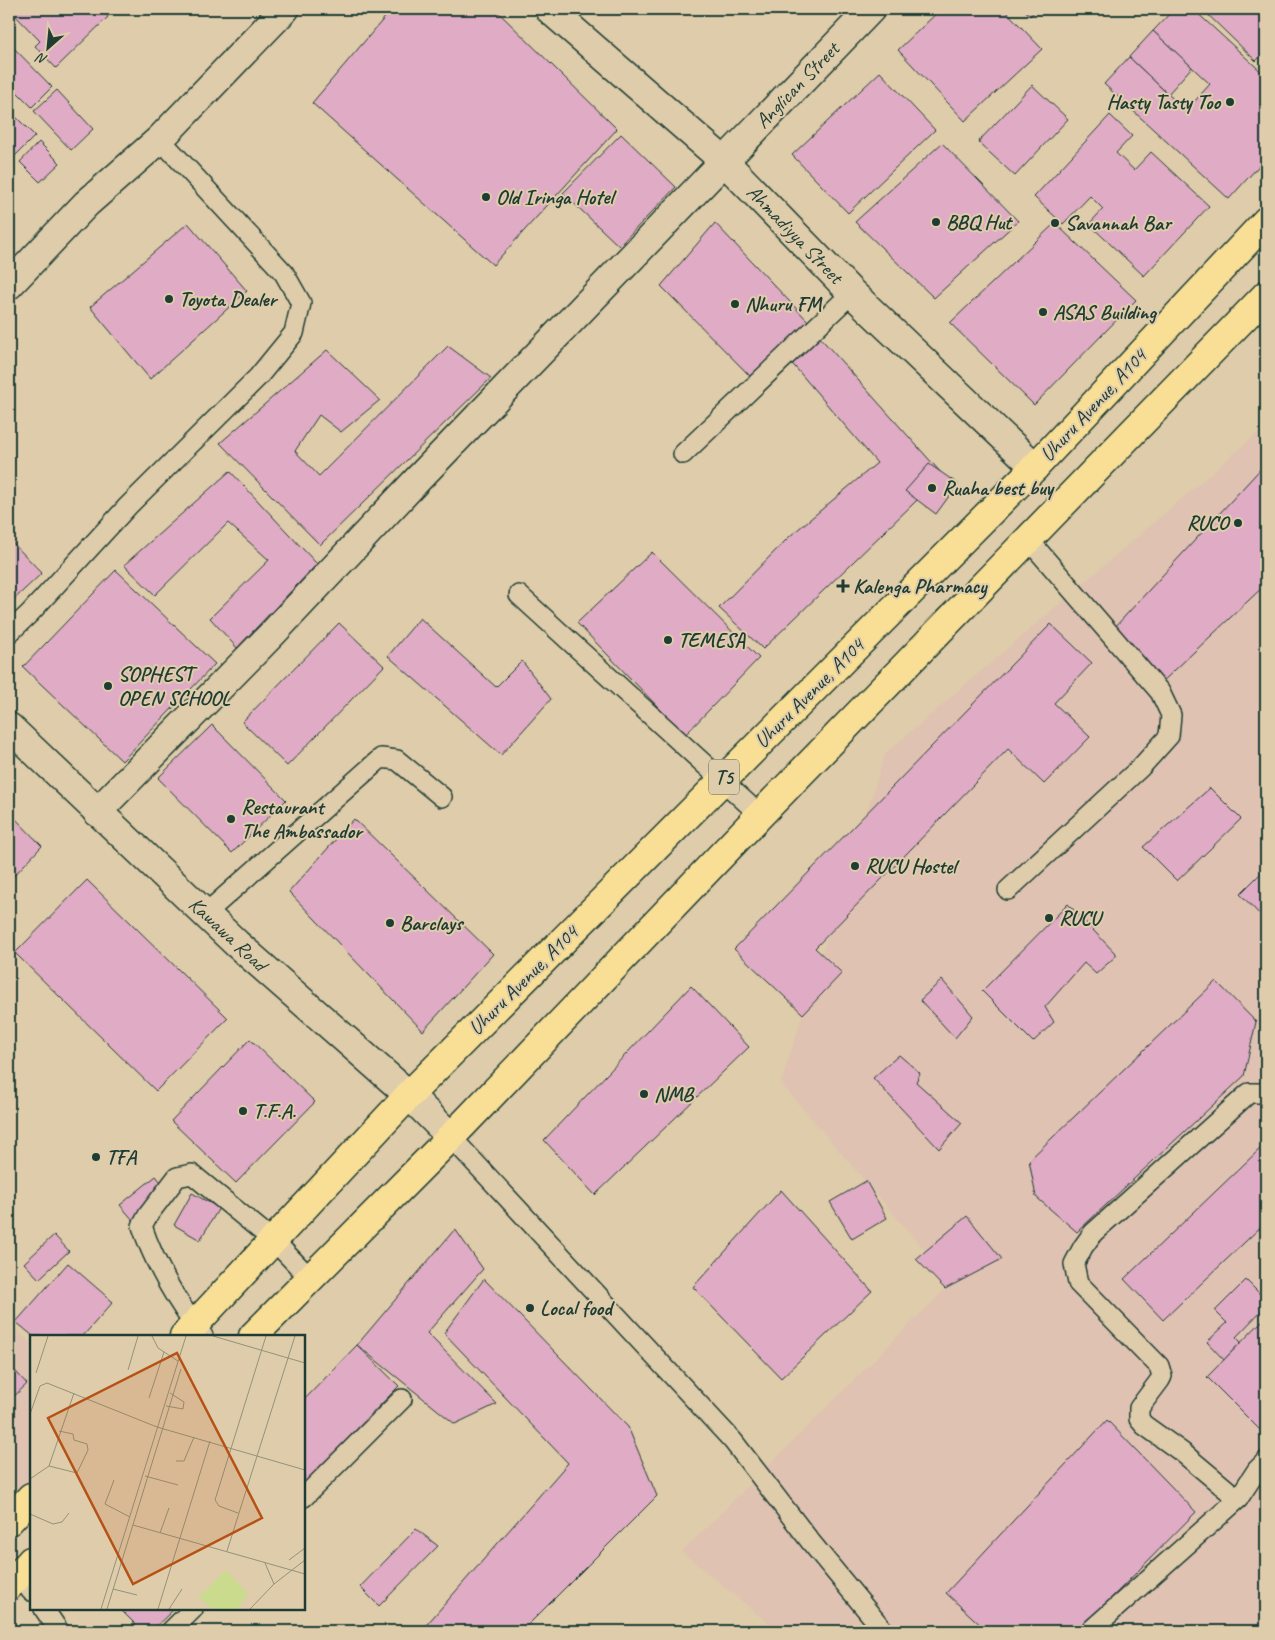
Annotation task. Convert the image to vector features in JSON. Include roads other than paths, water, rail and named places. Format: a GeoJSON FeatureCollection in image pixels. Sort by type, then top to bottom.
{"type":"FeatureCollection","features":[{"type":"Feature","properties":{"kind":"highway","name":"Uhuru Avenue, A104"},"geometry":{"type":"LineString","coordinates":[[194,1333],[274,1241],[409,1095],[1034,467],[1266,222]]}},
{"type":"Feature","properties":{"kind":"highway","name":"T5"},"geometry":{"type":"LineString","coordinates":[[254,1335],[451,1137],[760,815],[1266,295]]}},
{"type":"Feature","properties":{"kind":"highway"},"geometry":{"type":"LineString","coordinates":[[9,1521],[30,1498]]}},
{"type":"Feature","properties":{"kind":"street"},"geometry":{"type":"LineString","coordinates":[[9,285],[86,204],[160,139],[285,9]]}},
{"type":"Feature","properties":{"kind":"street","name":"Ahmadiyya Street"},"geometry":{"type":"LineString","coordinates":[[549,9],[724,161],[852,293],[1034,467]]}},
{"type":"Feature","properties":{"kind":"street","name":"Anglican Street"},"geometry":{"type":"LineString","coordinates":[[97,812],[273,633],[419,478],[871,9]]}},
{"type":"Feature","properties":{"kind":"street","name":"Kawawa Road"},"geometry":{"type":"LineString","coordinates":[[9,726],[205,914],[409,1095],[451,1137]]}},
{"type":"Feature","properties":{"kind":"lane"},"geometry":{"type":"LineString","coordinates":[[9,633],[30,613],[128,506],[258,377],[294,333],[301,303],[284,272],[160,139]]}},
{"type":"Feature","properties":{"kind":"lane"},"geometry":{"type":"LineString","coordinates":[[683,454],[852,293]]}},
{"type":"Feature","properties":{"kind":"lane"},"geometry":{"type":"LineString","coordinates":[[1008,890],[1141,767],[1169,736],[1170,715],[1160,692],[1028,539]]}},
{"type":"Feature","properties":{"kind":"lane"},"geometry":{"type":"LineString","coordinates":[[519,595],[760,815]]}},
{"type":"Feature","properties":{"kind":"lane"},"geometry":{"type":"LineString","coordinates":[[205,914],[381,758],[397,760],[442,797]]}},
{"type":"Feature","properties":{"kind":"lane"},"geometry":{"type":"LineString","coordinates":[[1238,1499],[1183,1453],[1144,1426],[1139,1419],[1139,1408],[1158,1383],[1162,1376],[1161,1370],[1127,1332],[1078,1283],[1074,1264],[1093,1233],[1249,1093],[1266,1093]]}},
{"type":"Feature","properties":{"kind":"lane"},"geometry":{"type":"LineString","coordinates":[[451,1137],[733,1441],[810,1541],[884,1631]]}},
{"type":"Feature","properties":{"kind":"lane"},"geometry":{"type":"LineString","coordinates":[[194,1333],[166,1280],[142,1226],[148,1215],[177,1177],[192,1174],[274,1241],[310,1278]]}},
{"type":"Feature","properties":{"kind":"lane"},"geometry":{"type":"LineString","coordinates":[[305,1496],[402,1399]]}},
{"type":"Feature","properties":{"kind":"lane"},"geometry":{"type":"LineString","coordinates":[[1090,1631],[1238,1499],[1263,1470]]}},
{"type":"Feature","properties":{"kind":"lane"},"geometry":{"type":"LineString","coordinates":[[45,1610],[59,1631]]}},
{"type":"Feature","properties":{"kind":"lane"},"geometry":{"type":"LineString","coordinates":[[171,1631],[192,1610]]}},
{"type":"Feature","properties":{"kind":"place","name":"Hasty Tasty Too"},"geometry":{"type":"Point","coordinates":[1230,102]}},
{"type":"Feature","properties":{"kind":"place","name":"Old Iringa Hotel"},"geometry":{"type":"Point","coordinates":[486,197]}},
{"type":"Feature","properties":{"kind":"place","name":"BBQ Hut"},"geometry":{"type":"Point","coordinates":[936,222]}},
{"type":"Feature","properties":{"kind":"place","name":"Savannah Bar"},"geometry":{"type":"Point","coordinates":[1055,223]}},
{"type":"Feature","properties":{"kind":"place","name":"Toyota Dealer"},"geometry":{"type":"Point","coordinates":[169,299]}},
{"type":"Feature","properties":{"kind":"place","name":"Nhuru FM"},"geometry":{"type":"Point","coordinates":[735,304]}},
{"type":"Feature","properties":{"kind":"place","name":"ASAS Building"},"geometry":{"type":"Point","coordinates":[1043,312]}},
{"type":"Feature","properties":{"kind":"place","name":"Ruaha best buy"},"geometry":{"type":"Point","coordinates":[932,488]}},
{"type":"Feature","properties":{"kind":"place","name":"RUCO"},"geometry":{"type":"Point","coordinates":[1238,523]}},
{"type":"Feature","properties":{"kind":"place","name":"Kalenga Pharmacy"},"geometry":{"type":"Point","coordinates":[843,586]}},
{"type":"Feature","properties":{"kind":"place","name":"TEMESA"},"geometry":{"type":"Point","coordinates":[668,640]}},
{"type":"Feature","properties":{"kind":"place","name":"SOPHEST OPEN SCHOOL"},"geometry":{"type":"Point","coordinates":[108,686]}},
{"type":"Feature","properties":{"kind":"place","name":"Restaurant The Ambassador"},"geometry":{"type":"Point","coordinates":[231,819]}},
{"type":"Feature","properties":{"kind":"place","name":"RUCU Hostel"},"geometry":{"type":"Point","coordinates":[855,866]}},
{"type":"Feature","properties":{"kind":"place","name":"RUCU"},"geometry":{"type":"Point","coordinates":[1049,918]}},
{"type":"Feature","properties":{"kind":"place","name":"Barclays"},"geometry":{"type":"Point","coordinates":[390,923]}},
{"type":"Feature","properties":{"kind":"place","name":"NMB"},"geometry":{"type":"Point","coordinates":[644,1094]}},
{"type":"Feature","properties":{"kind":"place","name":"T.F.A."},"geometry":{"type":"Point","coordinates":[243,1111]}},
{"type":"Feature","properties":{"kind":"place","name":"TFA"},"geometry":{"type":"Point","coordinates":[96,1157]}},
{"type":"Feature","properties":{"kind":"place","name":"Local food"},"geometry":{"type":"Point","coordinates":[530,1308]}}]}
